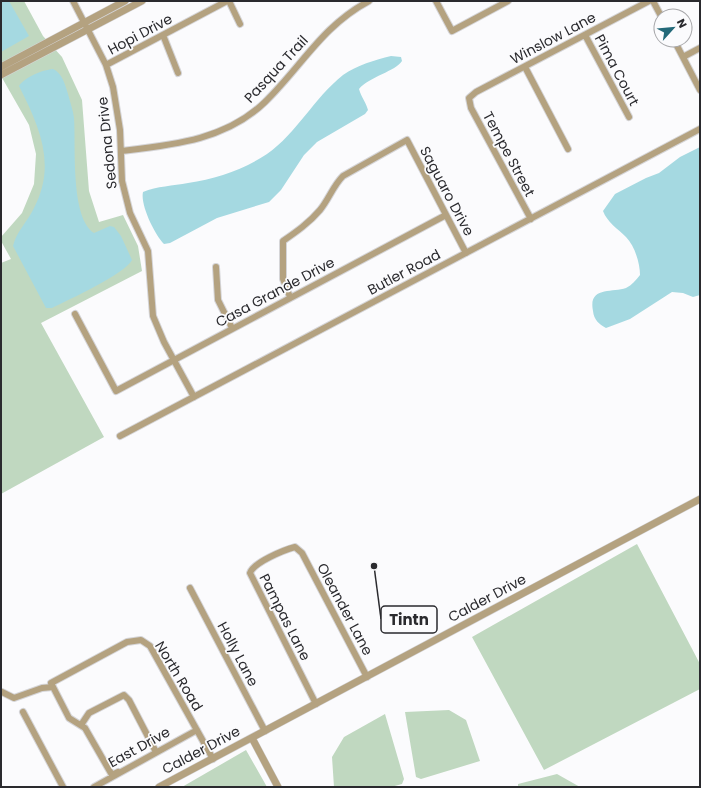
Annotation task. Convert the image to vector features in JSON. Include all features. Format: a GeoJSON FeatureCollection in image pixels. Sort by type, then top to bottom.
{"type":"FeatureCollection","features":[{"type":"Feature","properties":{"kind":"street","name":"Sedona Drive"},"geometry":{"type":"LineString","coordinates":[[73,1],[106,65],[118,112],[122,181],[125,199],[148,250],[153,316],[161,336],[194,397]]}},
{"type":"Feature","properties":{"kind":"street"},"geometry":{"type":"LineString","coordinates":[[1,75],[86,26],[125,1]]}},
{"type":"Feature","properties":{"kind":"street"},"geometry":{"type":"LineString","coordinates":[[1,67],[142,1]]}},
{"type":"Feature","properties":{"kind":"street"},"geometry":{"type":"LineString","coordinates":[[228,1],[240,24]]}},
{"type":"Feature","properties":{"kind":"street","name":"Hopi Drive"},"geometry":{"type":"LineString","coordinates":[[106,65],[228,1]]}},
{"type":"Feature","properties":{"kind":"street","name":"Pasqua Trail"},"geometry":{"type":"LineString","coordinates":[[121,151],[193,141],[230,128],[251,114],[265,102],[335,23],[360,3],[369,1]]}},
{"type":"Feature","properties":{"kind":"street"},"geometry":{"type":"LineString","coordinates":[[436,1],[452,31],[508,1]]}},
{"type":"Feature","properties":{"kind":"street","name":"Winslow Lane"},"geometry":{"type":"LineString","coordinates":[[469,98],[476,92],[649,1]]}},
{"type":"Feature","properties":{"kind":"street"},"geometry":{"type":"LineString","coordinates":[[163,35],[178,73]]}},
{"type":"Feature","properties":{"kind":"street","name":"Pima Court"},"geometry":{"type":"LineString","coordinates":[[585,35],[629,117]]}},
{"type":"Feature","properties":{"kind":"street"},"geometry":{"type":"LineString","coordinates":[[678,48],[700,90]]}},
{"type":"Feature","properties":{"kind":"street"},"geometry":{"type":"LineString","coordinates":[[683,57],[700,48]]}},
{"type":"Feature","properties":{"kind":"street"},"geometry":{"type":"LineString","coordinates":[[525,67],[568,149]]}},
{"type":"Feature","properties":{"kind":"street","name":"Tempe Street"},"geometry":{"type":"LineString","coordinates":[[469,98],[472,108],[531,219]]}},
{"type":"Feature","properties":{"kind":"street","name":"Butler Road"},"geometry":{"type":"LineString","coordinates":[[120,436],[700,129]]}},
{"type":"Feature","properties":{"kind":"street","name":"Saguaro Drive"},"geometry":{"type":"LineString","coordinates":[[290,297],[283,279],[283,241],[316,214],[343,176],[407,140],[466,253]]}},
{"type":"Feature","properties":{"kind":"street","name":"Casa Grande Drive"},"geometry":{"type":"LineString","coordinates":[[75,314],[116,391],[446,215]]}},
{"type":"Feature","properties":{"kind":"street"},"geometry":{"type":"LineString","coordinates":[[216,267],[218,300],[232,328]]}},
{"type":"Feature","properties":{"kind":"street","name":"Calder Drive"},"geometry":{"type":"LineString","coordinates":[[159,787],[700,499]]}},
{"type":"Feature","properties":{"kind":"street","name":"Pampas Lane"},"geometry":{"type":"LineString","coordinates":[[301,552],[295,547],[287,550],[255,566],[250,573],[316,704]]}},
{"type":"Feature","properties":{"kind":"street","name":"Oleander Lane"},"geometry":{"type":"LineString","coordinates":[[301,552],[367,677]]}},
{"type":"Feature","properties":{"kind":"street","name":"Holly Lane"},"geometry":{"type":"LineString","coordinates":[[190,588],[265,731]]}},
{"type":"Feature","properties":{"kind":"street","name":"North Road"},"geometry":{"type":"LineString","coordinates":[[53,688],[50,683],[127,642],[141,640],[150,646],[213,759]]}},
{"type":"Feature","properties":{"kind":"street"},"geometry":{"type":"LineString","coordinates":[[2,692],[14,698],[42,688],[53,688],[69,718],[85,728],[112,775],[118,772]]}},
{"type":"Feature","properties":{"kind":"street"},"geometry":{"type":"LineString","coordinates":[[81,725],[89,713],[124,695],[129,700],[156,752]]}},
{"type":"Feature","properties":{"kind":"street"},"geometry":{"type":"LineString","coordinates":[[23,712],[63,787]]}},
{"type":"Feature","properties":{"kind":"street","name":"East Drive"},"geometry":{"type":"LineString","coordinates":[[94,787],[118,772],[197,730]]}},
{"type":"Feature","properties":{"kind":"street"},"geometry":{"type":"LineString","coordinates":[[252,738],[278,787]]}},
{"type":"Feature","properties":{"kind":"green space"},"geometry":{"type":"Polygon","coordinates":[[[1,1],[24,1],[43,36],[62,57],[82,100],[89,191],[99,222],[123,215],[138,246],[142,271],[41,323],[104,437],[1,494],[1,263],[11,259],[1,241],[1,237],[22,213],[34,184],[36,154],[29,125],[1,76],[1,1]]]}},
{"type":"Feature","properties":{"kind":"green space"},"geometry":{"type":"Polygon","coordinates":[[[637,544],[700,664],[700,689],[544,770],[472,637],[637,544]]]}},
{"type":"Feature","properties":{"kind":"green space"},"geometry":{"type":"Polygon","coordinates":[[[449,710],[466,720],[480,761],[421,779],[416,777],[405,712],[449,710]]]}},
{"type":"Feature","properties":{"kind":"green space"},"geometry":{"type":"Polygon","coordinates":[[[385,714],[404,779],[402,784],[391,787],[334,787],[332,757],[344,737],[385,714]]]}},
{"type":"Feature","properties":{"kind":"green space"},"geometry":{"type":"Polygon","coordinates":[[[246,750],[267,787],[182,787],[246,750]]]}},
{"type":"Feature","properties":{"kind":"green space"},"geometry":{"type":"Polygon","coordinates":[[[557,774],[580,787],[518,787],[518,784],[557,774]]]}},
{"type":"Feature","properties":{"kind":"water"},"geometry":{"type":"Polygon","coordinates":[[[1,1],[9,1],[29,36],[1,52],[1,1]]]}},
{"type":"Feature","properties":{"kind":"water"},"geometry":{"type":"Polygon","coordinates":[[[391,56],[401,57],[402,61],[399,65],[369,81],[359,89],[368,110],[365,114],[317,142],[304,155],[281,190],[269,202],[217,218],[170,243],[164,244],[160,240],[146,212],[143,192],[159,187],[219,176],[258,160],[278,146],[297,126],[323,94],[348,71],[372,61],[391,56]]]}},
{"type":"Feature","properties":{"kind":"water"},"geometry":{"type":"Polygon","coordinates":[[[53,69],[59,73],[63,79],[74,115],[76,180],[81,212],[86,225],[94,233],[110,226],[114,227],[121,236],[132,260],[127,266],[108,279],[52,308],[46,308],[13,246],[41,192],[45,161],[39,131],[19,86],[34,74],[53,69]]]}},
{"type":"Feature","properties":{"kind":"water"},"geometry":{"type":"Polygon","coordinates":[[[700,147],[700,295],[693,297],[683,293],[672,292],[630,319],[606,328],[594,317],[592,303],[594,298],[602,292],[626,288],[640,275],[638,261],[632,245],[610,222],[603,211],[615,194],[659,173],[680,157],[700,147]]]}},
{"type":"Feature","properties":{"kind":"place","name":"Tintn"},"geometry":{"type":"Point","coordinates":[374,566]}}]}
